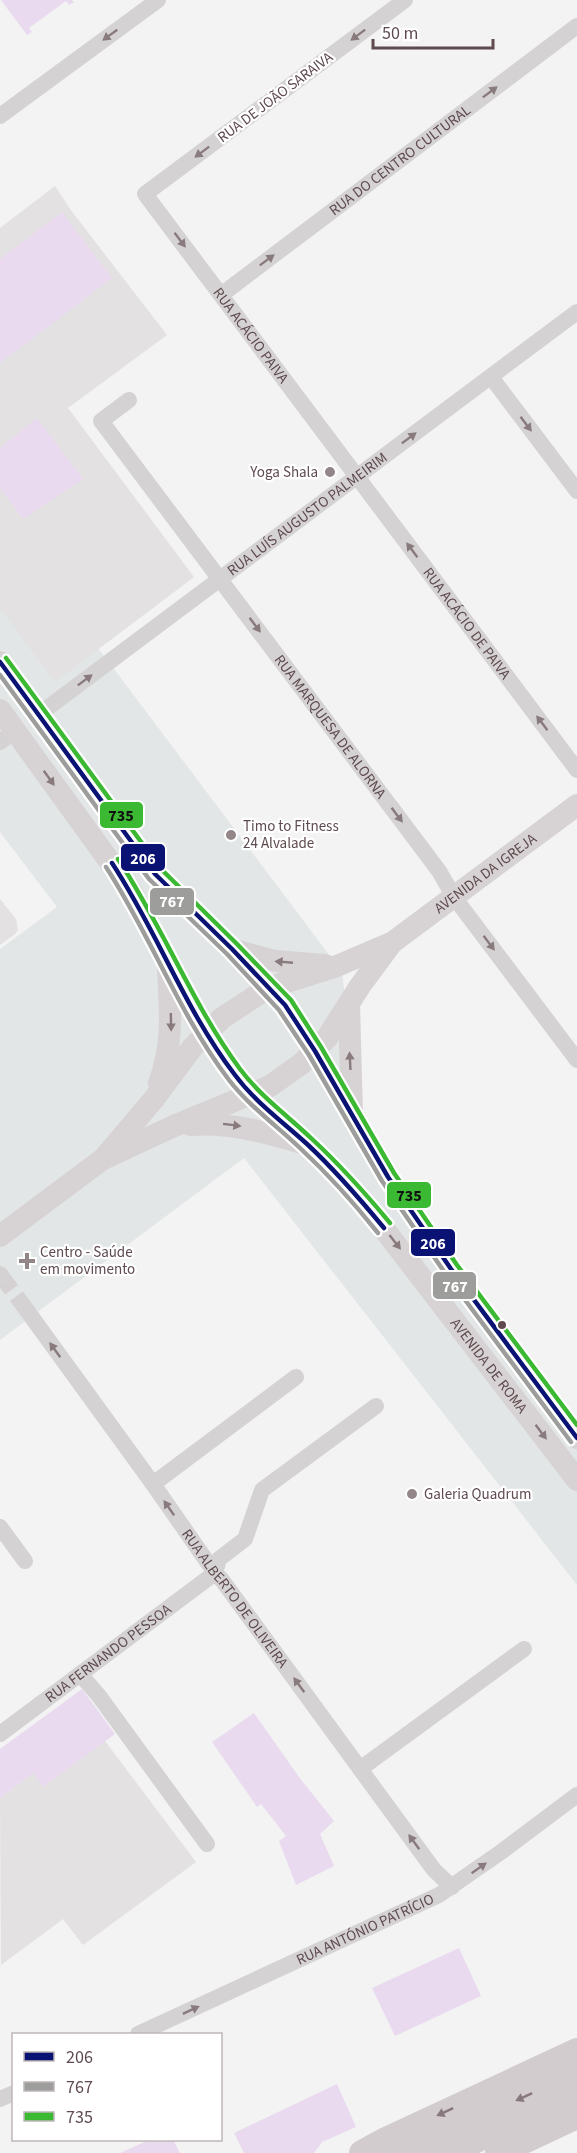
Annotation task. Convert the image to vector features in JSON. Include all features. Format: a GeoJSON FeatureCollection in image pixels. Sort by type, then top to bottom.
{"type":"FeatureCollection","features":[{"type":"Feature","properties":{"kind":"main road"},"geometry":{"type":"LineString","coordinates":[[0,662],[155,874],[232,949],[268,988]]}},
{"type":"Feature","properties":{"kind":"main road"},"geometry":{"type":"LineString","coordinates":[[0,710],[8,736],[131,891],[207,1033],[192,1048],[154,1099],[103,1159]]}},
{"type":"Feature","properties":{"kind":"main road"},"geometry":{"type":"LineString","coordinates":[[8,736],[38,714]]}},
{"type":"Feature","properties":{"kind":"main road","name":"AVENIDA DA IGREJA"},"geometry":{"type":"LineString","coordinates":[[207,1033],[222,1018],[268,988],[337,966],[393,942],[577,805]]}},
{"type":"Feature","properties":{"kind":"main road","name":"AVENIDA DA IGREJA"},"geometry":{"type":"LineString","coordinates":[[253,1094],[270,1086],[301,1064],[327,1038],[360,986],[393,942]]}},
{"type":"Feature","properties":{"kind":"main road"},"geometry":{"type":"LineString","coordinates":[[232,949],[274,961],[337,966]]}},
{"type":"Feature","properties":{"kind":"main road"},"geometry":{"type":"LineString","coordinates":[[154,1099],[170,1048],[168,963]]}},
{"type":"Feature","properties":{"kind":"main road","name":"AVENIDA DE ROMA"},"geometry":{"type":"LineString","coordinates":[[268,988],[285,1005],[315,1051],[388,1177],[451,1269],[577,1438]]}},
{"type":"Feature","properties":{"kind":"main road"},"geometry":{"type":"LineString","coordinates":[[349,1005],[352,1116]]}},
{"type":"Feature","properties":{"kind":"main road","name":"AVENIDA DE ROMA"},"geometry":{"type":"LineString","coordinates":[[207,1033],[235,1076],[360,1198],[577,1480]]}},
{"type":"Feature","properties":{"kind":"main road"},"geometry":{"type":"LineString","coordinates":[[0,1236],[103,1159],[174,1126],[253,1094]]}},
{"type":"Feature","properties":{"kind":"main road"},"geometry":{"type":"LineString","coordinates":[[174,1126],[210,1123],[232,1125],[251,1128],[308,1145]]}},
{"type":"Feature","properties":{"kind":"main road"},"geometry":{"type":"LineString","coordinates":[[362,2153],[577,2051]]}},
{"type":"Feature","properties":{"kind":"main road"},"geometry":{"type":"LineString","coordinates":[[403,2153],[577,2073]]}},
{"type":"Feature","properties":{"kind":"main road"},"geometry":{"type":"LineString","coordinates":[[448,2153],[577,2093]]}},
{"type":"Feature","properties":{"kind":"main road"},"geometry":{"type":"LineString","coordinates":[[498,2153],[577,2116]]}},
{"type":"Feature","properties":{"kind":"street"},"geometry":{"type":"LineString","coordinates":[[0,116],[158,0]]}},
{"type":"Feature","properties":{"kind":"street","name":"RUA DE JOÃO SARAIVA"},"geometry":{"type":"LineString","coordinates":[[145,194],[405,0]]}},
{"type":"Feature","properties":{"kind":"street","name":"RUA DO CENTRO CULTURAL"},"geometry":{"type":"LineString","coordinates":[[221,295],[577,26]]}},
{"type":"Feature","properties":{"kind":"street","name":"RUA ACÁCIO PAIVA"},"geometry":{"type":"LineString","coordinates":[[145,194],[357,476]]}},
{"type":"Feature","properties":{"kind":"street","name":"RUA LUÍS AUGUSTO PALMEIRIM"},"geometry":{"type":"LineString","coordinates":[[38,714],[577,312]]}},
{"type":"Feature","properties":{"kind":"street"},"geometry":{"type":"LineString","coordinates":[[491,377],[577,491]]}},
{"type":"Feature","properties":{"kind":"street","name":"RUA MARQUESA DE ALORNA"},"geometry":{"type":"LineString","coordinates":[[129,400],[101,421],[440,871],[454,897],[577,1060]]}},
{"type":"Feature","properties":{"kind":"street","name":"RUA ACÁCIO DE PAIVA"},"geometry":{"type":"LineString","coordinates":[[357,476],[577,770]]}},
{"type":"Feature","properties":{"kind":"street","name":"RUA ALBERTO DE OLIVEIRA"},"geometry":{"type":"LineString","coordinates":[[23,1305],[215,1573],[434,1870],[452,1887]]}},
{"type":"Feature","properties":{"kind":"street"},"geometry":{"type":"LineString","coordinates":[[153,1484],[296,1377]]}},
{"type":"Feature","properties":{"kind":"street","name":"RUA FERNANDO PESSOA"},"geometry":{"type":"LineString","coordinates":[[0,1734],[215,1573],[219,1559],[245,1539],[262,1490],[376,1406]]}},
{"type":"Feature","properties":{"kind":"street"},"geometry":{"type":"LineString","coordinates":[[0,1527],[25,1561]]}},
{"type":"Feature","properties":{"kind":"street"},"geometry":{"type":"LineString","coordinates":[[360,1769],[524,1649]]}},
{"type":"Feature","properties":{"kind":"street"},"geometry":{"type":"LineString","coordinates":[[80,1674],[99,1696],[207,1844]]}},
{"type":"Feature","properties":{"kind":"street","name":"RUA ANTÓNIO PATRÍCIO"},"geometry":{"type":"LineString","coordinates":[[140,2033],[452,1887],[577,1795]]}},
{"type":"Feature","properties":{"kind":"shaded area"},"geometry":{"type":"Polygon","coordinates":[[[1,0],[72,0],[74,2],[69,5],[66,1],[29,28],[32,32],[27,35],[1,0]]]}},
{"type":"Feature","properties":{"kind":"shaded area"},"geometry":{"type":"Polygon","coordinates":[[[55,186],[70,209],[167,335],[68,408],[194,577],[55,682],[0,608],[0,228],[55,186]]]}},
{"type":"Feature","properties":{"kind":"shaded area"},"geometry":{"type":"Polygon","coordinates":[[[62,212],[112,278],[0,363],[0,259],[62,212]]]}},
{"type":"Feature","properties":{"kind":"shaded area"},"geometry":{"type":"Polygon","coordinates":[[[37,418],[83,479],[23,519],[0,488],[0,448],[37,418]]]}},
{"type":"Feature","properties":{"kind":"shaded area"},"geometry":{"type":"Polygon","coordinates":[[[0,525],[108,661],[342,972],[362,1139],[577,1426],[577,1585],[244,1158],[0,1340],[0,949],[57,907],[0,832],[0,525]]]}},
{"type":"Feature","properties":{"kind":"shaded area"},"geometry":{"type":"Polygon","coordinates":[[[0,899],[16,919],[18,930],[0,945],[0,899]]]}},
{"type":"Feature","properties":{"kind":"shaded area"},"geometry":{"type":"Polygon","coordinates":[[[82,1689],[115,1734],[43,1787],[33,1773],[0,1798],[0,1749],[82,1689]]]}},
{"type":"Feature","properties":{"kind":"shaded area"},"geometry":{"type":"Polygon","coordinates":[[[254,1713],[299,1777],[334,1821],[320,1834],[334,1866],[296,1885],[279,1841],[286,1836],[261,1804],[257,1807],[212,1742],[254,1713]]]}},
{"type":"Feature","properties":{"kind":"shaded area"},"geometry":{"type":"Polygon","coordinates":[[[105,1741],[196,1862],[83,1945],[63,1919],[1,1965],[0,1798],[33,1773],[44,1786],[105,1741]]]}},
{"type":"Feature","properties":{"kind":"shaded area"},"geometry":{"type":"Polygon","coordinates":[[[459,1948],[481,1996],[395,2036],[372,1988],[459,1948]]]}},
{"type":"Feature","properties":{"kind":"shaded area"},"geometry":{"type":"Polygon","coordinates":[[[337,2084],[356,2127],[322,2142],[314,2153],[244,2153],[234,2133],[337,2084]]]}},
{"type":"Feature","properties":{"kind":"shaded area"},"geometry":{"type":"Polygon","coordinates":[[[147,2141],[174,2141],[180,2153],[120,2153],[147,2141]]]}},
{"type":"Feature","properties":{"kind":"tunnel"},"geometry":{"type":"LineString","coordinates":[[2,1277],[23,1305]]}},
{"type":"Feature","properties":{"kind":"transit line","name":"735"},"geometry":{"type":"LineString","coordinates":[[6,658],[161,869],[291,1000],[394,1173],[457,1265],[577,1425]]}},
{"type":"Feature","properties":{"kind":"transit line","name":"206"},"geometry":{"type":"LineString","coordinates":[[0,662],[155,874],[232,949],[285,1005],[315,1051],[388,1177],[451,1269],[577,1438]]}},
{"type":"Feature","properties":{"kind":"transit line","name":"767"},"geometry":{"type":"LineString","coordinates":[[0,675],[149,879],[227,954],[279,1010],[309,1055],[382,1181],[445,1273],[571,1442]]}},
{"type":"Feature","properties":{"kind":"transit line","name":"735"},"geometry":{"type":"LineString","coordinates":[[118,859],[207,1018],[240,1069],[265,1097],[333,1159],[390,1223]]}},
{"type":"Feature","properties":{"kind":"transit line","name":"206"},"geometry":{"type":"LineString","coordinates":[[112,863],[201,1024],[235,1075],[260,1103],[327,1164],[384,1228]]}},
{"type":"Feature","properties":{"kind":"transit line","name":"767"},"geometry":{"type":"LineString","coordinates":[[106,867],[195,1029],[229,1080],[254,1107],[321,1169],[378,1233]]}},
{"type":"Feature","properties":{"kind":"place","name":"Yoga Shala"},"geometry":{"type":"Point","coordinates":[330,472]}},
{"type":"Feature","properties":{"kind":"place","name":"Timo to Fitness 24 Alvalade"},"geometry":{"type":"Point","coordinates":[231,835]}},
{"type":"Feature","properties":{"kind":"place","name":"Centro - Saúde em movimento"},"geometry":{"type":"Point","coordinates":[27,1261]}},
{"type":"Feature","properties":{"kind":"place","name":"Galeria Quadrum"},"geometry":{"type":"Point","coordinates":[412,1494]}}]}
